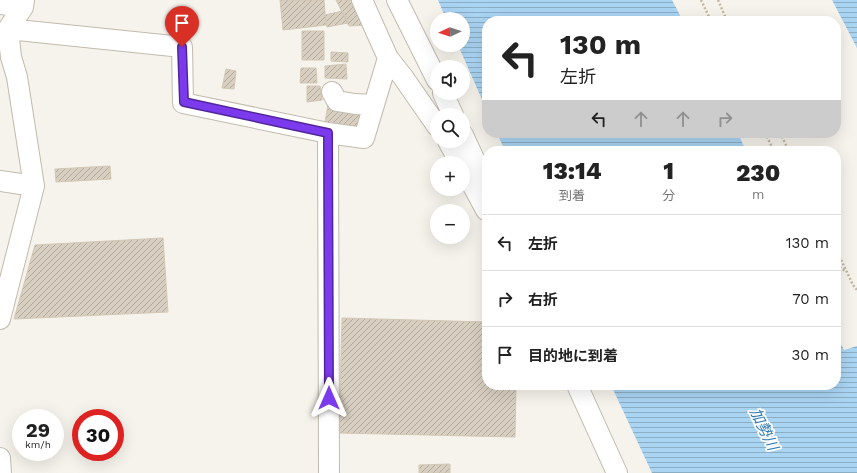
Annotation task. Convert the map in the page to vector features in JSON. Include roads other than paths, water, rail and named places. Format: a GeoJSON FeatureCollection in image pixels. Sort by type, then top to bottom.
{"type":"FeatureCollection","features":[{"type":"Feature","properties":{"kind":"street"},"geometry":{"type":"LineString","coordinates":[[362,0],[388,58],[430,116]]}},
{"type":"Feature","properties":{"kind":"street"},"geometry":{"type":"LineString","coordinates":[[397,0],[430,66]]}},
{"type":"Feature","properties":{"kind":"street"},"geometry":{"type":"LineString","coordinates":[[0,4],[24,4]]}},
{"type":"Feature","properties":{"kind":"street"},"geometry":{"type":"LineString","coordinates":[[0,319],[34,186],[17,77],[3,56],[8,29],[24,4]]}},
{"type":"Feature","properties":{"kind":"street"},"geometry":{"type":"LineString","coordinates":[[8,29],[182,47],[184,102],[328,133],[364,138],[388,58]]}},
{"type":"Feature","properties":{"kind":"street"},"geometry":{"type":"LineString","coordinates":[[332,92],[337,101],[374,105]]}},
{"type":"Feature","properties":{"kind":"street"},"geometry":{"type":"LineString","coordinates":[[328,133],[329,473]]}},
{"type":"Feature","properties":{"kind":"street"},"geometry":{"type":"LineString","coordinates":[[469,148],[482,176]]}},
{"type":"Feature","properties":{"kind":"street"},"geometry":{"type":"LineString","coordinates":[[0,181],[34,186]]}},
{"type":"Feature","properties":{"kind":"street"},"geometry":{"type":"LineString","coordinates":[[470,181],[482,203]]}},
{"type":"Feature","properties":{"kind":"street"},"geometry":{"type":"LineString","coordinates":[[579,390],[617,473]]}},
{"type":"Feature","properties":{"kind":"street"},"geometry":{"type":"LineString","coordinates":[[0,458],[1,473]]}},
{"type":"Feature","properties":{"kind":"water"},"geometry":{"type":"Polygon","coordinates":[[[438,0],[672,0],[680,16],[482,16],[482,100],[470,72],[470,60],[465,60],[461,52],[470,52],[470,12],[443,12],[438,0]]]}},
{"type":"Feature","properties":{"kind":"water"},"geometry":{"type":"Polygon","coordinates":[[[832,0],[857,0],[857,48],[841,16],[832,0]]]}},
{"type":"Feature","properties":{"kind":"water"},"geometry":{"type":"Polygon","coordinates":[[[499,138],[740,138],[744,146],[503,146],[499,138]]]}},
{"type":"Feature","properties":{"kind":"water","name":"加勢川"},"geometry":{"type":"Polygon","coordinates":[[[841,344],[844,350],[857,346],[857,473],[652,473],[613,390],[841,390],[841,344]]]}}]}
